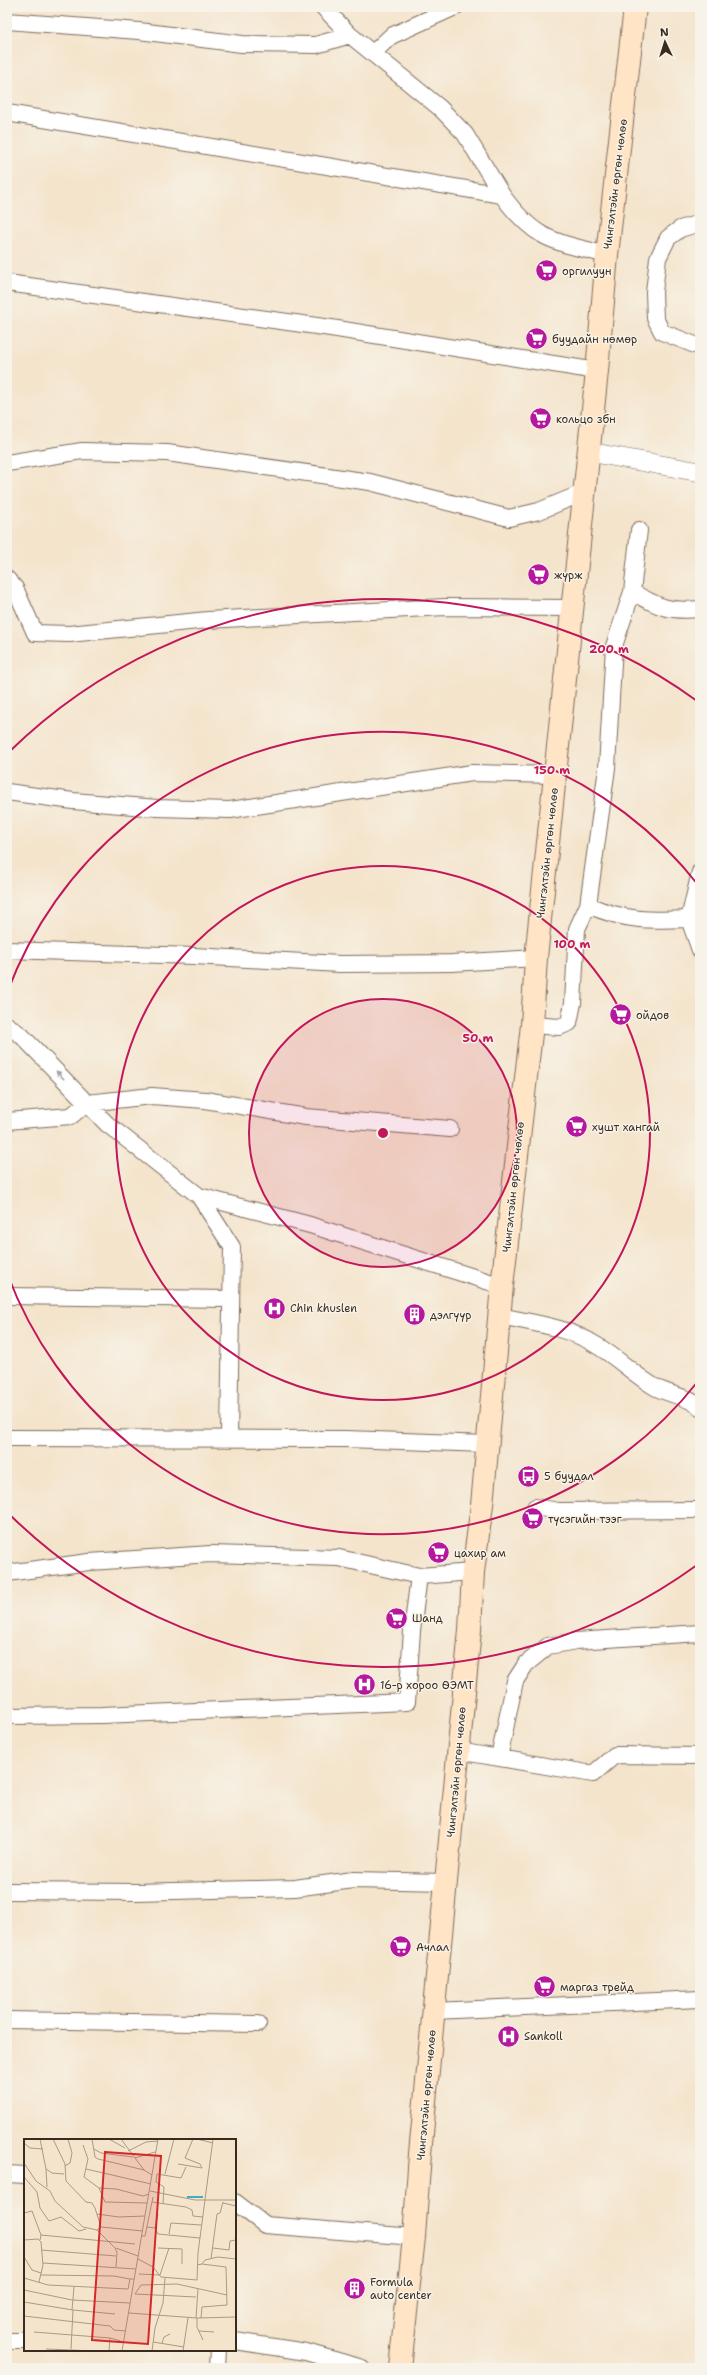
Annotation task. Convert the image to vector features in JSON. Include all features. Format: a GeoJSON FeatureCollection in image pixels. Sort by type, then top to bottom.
{"type":"FeatureCollection","features":[{"type":"Feature","properties":{"kind":"main road","name":"Чингэлтэйн өргөн чөлөө"},"geometry":{"type":"LineString","coordinates":[[400,2368],[414,2237],[473,1572],[502,1286],[532,1025],[536,958],[585,492],[607,255],[635,7]]}},
{"type":"Feature","properties":{"kind":"street"},"geometry":{"type":"LineString","coordinates":[[323,7],[350,35],[440,108],[464,134],[502,195],[518,216],[550,240],[607,255]]}},
{"type":"Feature","properties":{"kind":"street"},"geometry":{"type":"LineString","coordinates":[[373,53],[391,36],[455,7]]}},
{"type":"Feature","properties":{"kind":"street"},"geometry":{"type":"LineString","coordinates":[[7,21],[139,31],[242,44],[316,45],[350,35]]}},
{"type":"Feature","properties":{"kind":"street"},"geometry":{"type":"LineString","coordinates":[[7,113],[502,195]]}},
{"type":"Feature","properties":{"kind":"street"},"geometry":{"type":"LineString","coordinates":[[700,223],[680,229],[668,238],[658,258],[654,292],[655,318],[662,332],[700,347]]}},
{"type":"Feature","properties":{"kind":"street"},"geometry":{"type":"LineString","coordinates":[[7,283],[331,328],[597,370]]}},
{"type":"Feature","properties":{"kind":"street"},"geometry":{"type":"LineString","coordinates":[[7,463],[82,451],[167,453],[370,482],[509,518],[539,511],[585,492]]}},
{"type":"Feature","properties":{"kind":"street"},"geometry":{"type":"LineString","coordinates":[[589,452],[700,472]]}},
{"type":"Feature","properties":{"kind":"street"},"geometry":{"type":"LineString","coordinates":[[532,1025],[559,1027],[569,1022],[573,1003],[576,930],[588,905],[607,768],[614,646],[632,592],[639,530]]}},
{"type":"Feature","properties":{"kind":"street"},"geometry":{"type":"LineString","coordinates":[[7,579],[15,588],[35,632],[69,634],[208,620],[445,607],[573,608]]}},
{"type":"Feature","properties":{"kind":"street"},"geometry":{"type":"LineString","coordinates":[[632,592],[672,610],[700,609]]}},
{"type":"Feature","properties":{"kind":"street"},"geometry":{"type":"LineString","coordinates":[[7,792],[72,801],[157,808],[230,810],[472,773],[555,775]]}},
{"type":"Feature","properties":{"kind":"street"},"geometry":{"type":"LineString","coordinates":[[700,872],[689,919],[700,950]]}},
{"type":"Feature","properties":{"kind":"street"},"geometry":{"type":"LineString","coordinates":[[588,905],[610,915],[640,920],[689,919]]}},
{"type":"Feature","properties":{"kind":"street"},"geometry":{"type":"LineString","coordinates":[[7,950],[194,956],[340,964],[452,963],[536,958]]}},
{"type":"Feature","properties":{"kind":"street"},"geometry":{"type":"LineString","coordinates":[[7,1025],[22,1036],[108,1124],[199,1196],[232,1247],[229,1438]]}},
{"type":"Feature","properties":{"kind":"street"},"geometry":{"type":"LineString","coordinates":[[7,1121],[71,1116],[88,1103],[152,1096],[205,1100],[306,1117],[450,1129]]}},
{"type":"Feature","properties":{"kind":"street"},"geometry":{"type":"LineString","coordinates":[[199,1196],[310,1225],[502,1286]]}},
{"type":"Feature","properties":{"kind":"street"},"geometry":{"type":"LineString","coordinates":[[7,1296],[230,1299]]}},
{"type":"Feature","properties":{"kind":"street"},"geometry":{"type":"LineString","coordinates":[[500,1316],[561,1330],[585,1339],[607,1352],[657,1388],[690,1401],[700,1407]]}},
{"type":"Feature","properties":{"kind":"street"},"geometry":{"type":"LineString","coordinates":[[7,1438],[97,1440],[229,1438],[487,1444]]}},
{"type":"Feature","properties":{"kind":"street"},"geometry":{"type":"LineString","coordinates":[[535,1506],[558,1511],[700,1510]]}},
{"type":"Feature","properties":{"kind":"street"},"geometry":{"type":"LineString","coordinates":[[7,1573],[89,1562],[211,1554],[339,1558],[419,1576],[473,1572]]}},
{"type":"Feature","properties":{"kind":"street"},"geometry":{"type":"LineString","coordinates":[[7,1716],[102,1715],[407,1702],[412,1631],[419,1576]]}},
{"type":"Feature","properties":{"kind":"street"},"geometry":{"type":"LineString","coordinates":[[499,1758],[515,1681],[526,1664],[548,1646],[576,1640],[700,1633]]}},
{"type":"Feature","properties":{"kind":"street"},"geometry":{"type":"LineString","coordinates":[[458,1752],[593,1774],[615,1755],[700,1756]]}},
{"type":"Feature","properties":{"kind":"street"},"geometry":{"type":"LineString","coordinates":[[7,1891],[135,1892],[295,1888],[354,1880],[446,1882]]}},
{"type":"Feature","properties":{"kind":"street"},"geometry":{"type":"LineString","coordinates":[[434,2011],[700,2000]]}},
{"type":"Feature","properties":{"kind":"street"},"geometry":{"type":"LineString","coordinates":[[7,2020],[258,2024]]}},
{"type":"Feature","properties":{"kind":"street"},"geometry":{"type":"LineString","coordinates":[[7,2174],[24,2175]]}},
{"type":"Feature","properties":{"kind":"street"},"geometry":{"type":"LineString","coordinates":[[236,2203],[266,2225],[414,2237]]}},
{"type":"Feature","properties":{"kind":"street"},"geometry":{"type":"LineString","coordinates":[[7,2341],[24,2341]]}},
{"type":"Feature","properties":{"kind":"street"},"geometry":{"type":"LineString","coordinates":[[236,2341],[306,2352],[359,2368]]}},
{"type":"Feature","properties":{"kind":"street"},"geometry":{"type":"LineString","coordinates":[[217,2368],[218,2351]]}},
{"type":"Feature","properties":{"kind":"place","name":"оргилуун"},"geometry":{"type":"Point","coordinates":[547,271]}},
{"type":"Feature","properties":{"kind":"place","name":"буудайн нөмөр"},"geometry":{"type":"Point","coordinates":[536,339]}},
{"type":"Feature","properties":{"kind":"place","name":"кольцо збн"},"geometry":{"type":"Point","coordinates":[541,419]}},
{"type":"Feature","properties":{"kind":"place","name":"жүрж"},"geometry":{"type":"Point","coordinates":[539,575]}},
{"type":"Feature","properties":{"kind":"place","name":"ойдов"},"geometry":{"type":"Point","coordinates":[620,1015]}},
{"type":"Feature","properties":{"kind":"place","name":"хушт хангай"},"geometry":{"type":"Point","coordinates":[577,1127]}},
{"type":"Feature","properties":{"kind":"place","name":"Chin khuslen"},"geometry":{"type":"Point","coordinates":[275,1308]}},
{"type":"Feature","properties":{"kind":"place","name":"дэлгүүр"},"geometry":{"type":"Point","coordinates":[414,1315]}},
{"type":"Feature","properties":{"kind":"place","name":"5 буудал"},"geometry":{"type":"Point","coordinates":[529,1476]}},
{"type":"Feature","properties":{"kind":"place","name":"түсэгийн тээг"},"geometry":{"type":"Point","coordinates":[533,1519]}},
{"type":"Feature","properties":{"kind":"place","name":"цахир ам"},"geometry":{"type":"Point","coordinates":[438,1553]}},
{"type":"Feature","properties":{"kind":"place","name":"Шанд"},"geometry":{"type":"Point","coordinates":[396,1618]}},
{"type":"Feature","properties":{"kind":"place","name":"16-р хороо ӨЭМТ"},"geometry":{"type":"Point","coordinates":[364,1685]}},
{"type":"Feature","properties":{"kind":"place","name":"Ачлал"},"geometry":{"type":"Point","coordinates":[401,1947]}},
{"type":"Feature","properties":{"kind":"place","name":"маргаз трейд"},"geometry":{"type":"Point","coordinates":[544,1987]}},
{"type":"Feature","properties":{"kind":"place","name":"Sankoll"},"geometry":{"type":"Point","coordinates":[508,2036]}},
{"type":"Feature","properties":{"kind":"place","name":"Formula auto center"},"geometry":{"type":"Point","coordinates":[354,2288]}}]}
